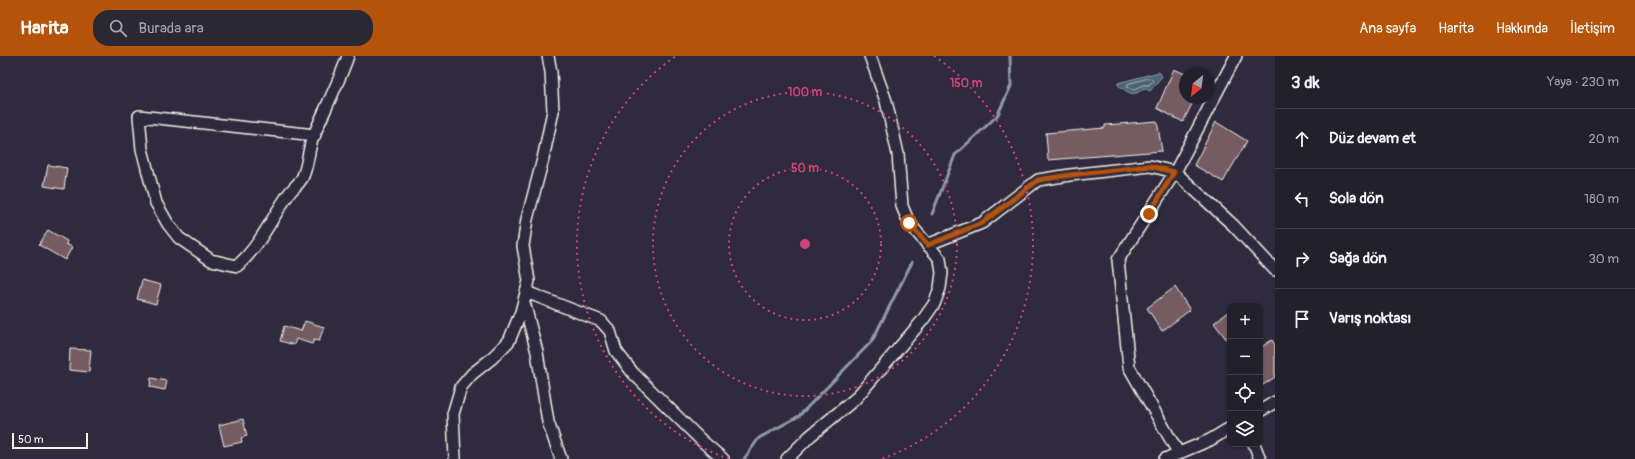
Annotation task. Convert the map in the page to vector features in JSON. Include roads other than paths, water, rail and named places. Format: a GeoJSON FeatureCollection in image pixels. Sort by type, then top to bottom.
{"type":"FeatureCollection","features":[{"type":"Feature","properties":{"kind":"street"},"geometry":{"type":"LineString","coordinates":[[315,135],[139,116],[142,149],[156,203],[168,224],[179,238],[211,260],[237,266],[247,257],[265,234],[290,191],[303,177],[315,135],[348,56]]}},
{"type":"Feature","properties":{"kind":"street"},"geometry":{"type":"LineString","coordinates":[[455,459],[453,414],[461,387],[472,374],[491,359],[509,341],[529,282],[523,246],[527,219],[543,159],[553,111],[551,72],[548,56]]}},
{"type":"Feature","properties":{"kind":"street"},"geometry":{"type":"LineString","coordinates":[[787,459],[810,436],[855,399],[913,332],[934,304],[940,288],[942,273],[940,260],[909,223],[902,206],[898,154],[886,101],[870,56]]}},
{"type":"Feature","properties":{"kind":"street"},"geometry":{"type":"LineString","coordinates":[[1179,454],[1130,367],[1118,260],[1174,172],[1236,56]]}},
{"type":"Feature","properties":{"kind":"street"},"geometry":{"type":"LineString","coordinates":[[928,245],[982,223],[1038,180],[1150,166],[1174,172],[1233,225],[1275,270]]}},
{"type":"Feature","properties":{"kind":"street"},"geometry":{"type":"LineString","coordinates":[[525,296],[537,352],[548,422],[561,459]]}},
{"type":"Feature","properties":{"kind":"street"},"geometry":{"type":"LineString","coordinates":[[525,296],[601,321],[610,331],[616,351],[633,372],[702,441],[723,459]]}},
{"type":"Feature","properties":{"kind":"street"},"geometry":{"type":"LineString","coordinates":[[1263,409],[1275,402]]}},
{"type":"Feature","properties":{"kind":"street"},"geometry":{"type":"LineString","coordinates":[[1165,459],[1210,440],[1227,430]]}},
{"type":"Feature","properties":{"kind":"street"},"geometry":{"type":"LineString","coordinates":[[1255,447],[1260,459]]}},
{"type":"Feature","properties":{"kind":"water"},"geometry":{"type":"Polygon","coordinates":[[[1159,72],[1162,76],[1150,91],[1144,88],[1134,94],[1118,85],[1118,83],[1159,72]]]}},
{"type":"Feature","properties":{"kind":"waterway"},"geometry":{"type":"LineString","coordinates":[[932,214],[955,155],[997,116],[1011,86],[1010,56]]}},
{"type":"Feature","properties":{"kind":"waterway"},"geometry":{"type":"LineString","coordinates":[[744,459],[759,438],[799,416],[872,341],[912,262]]}}]}
